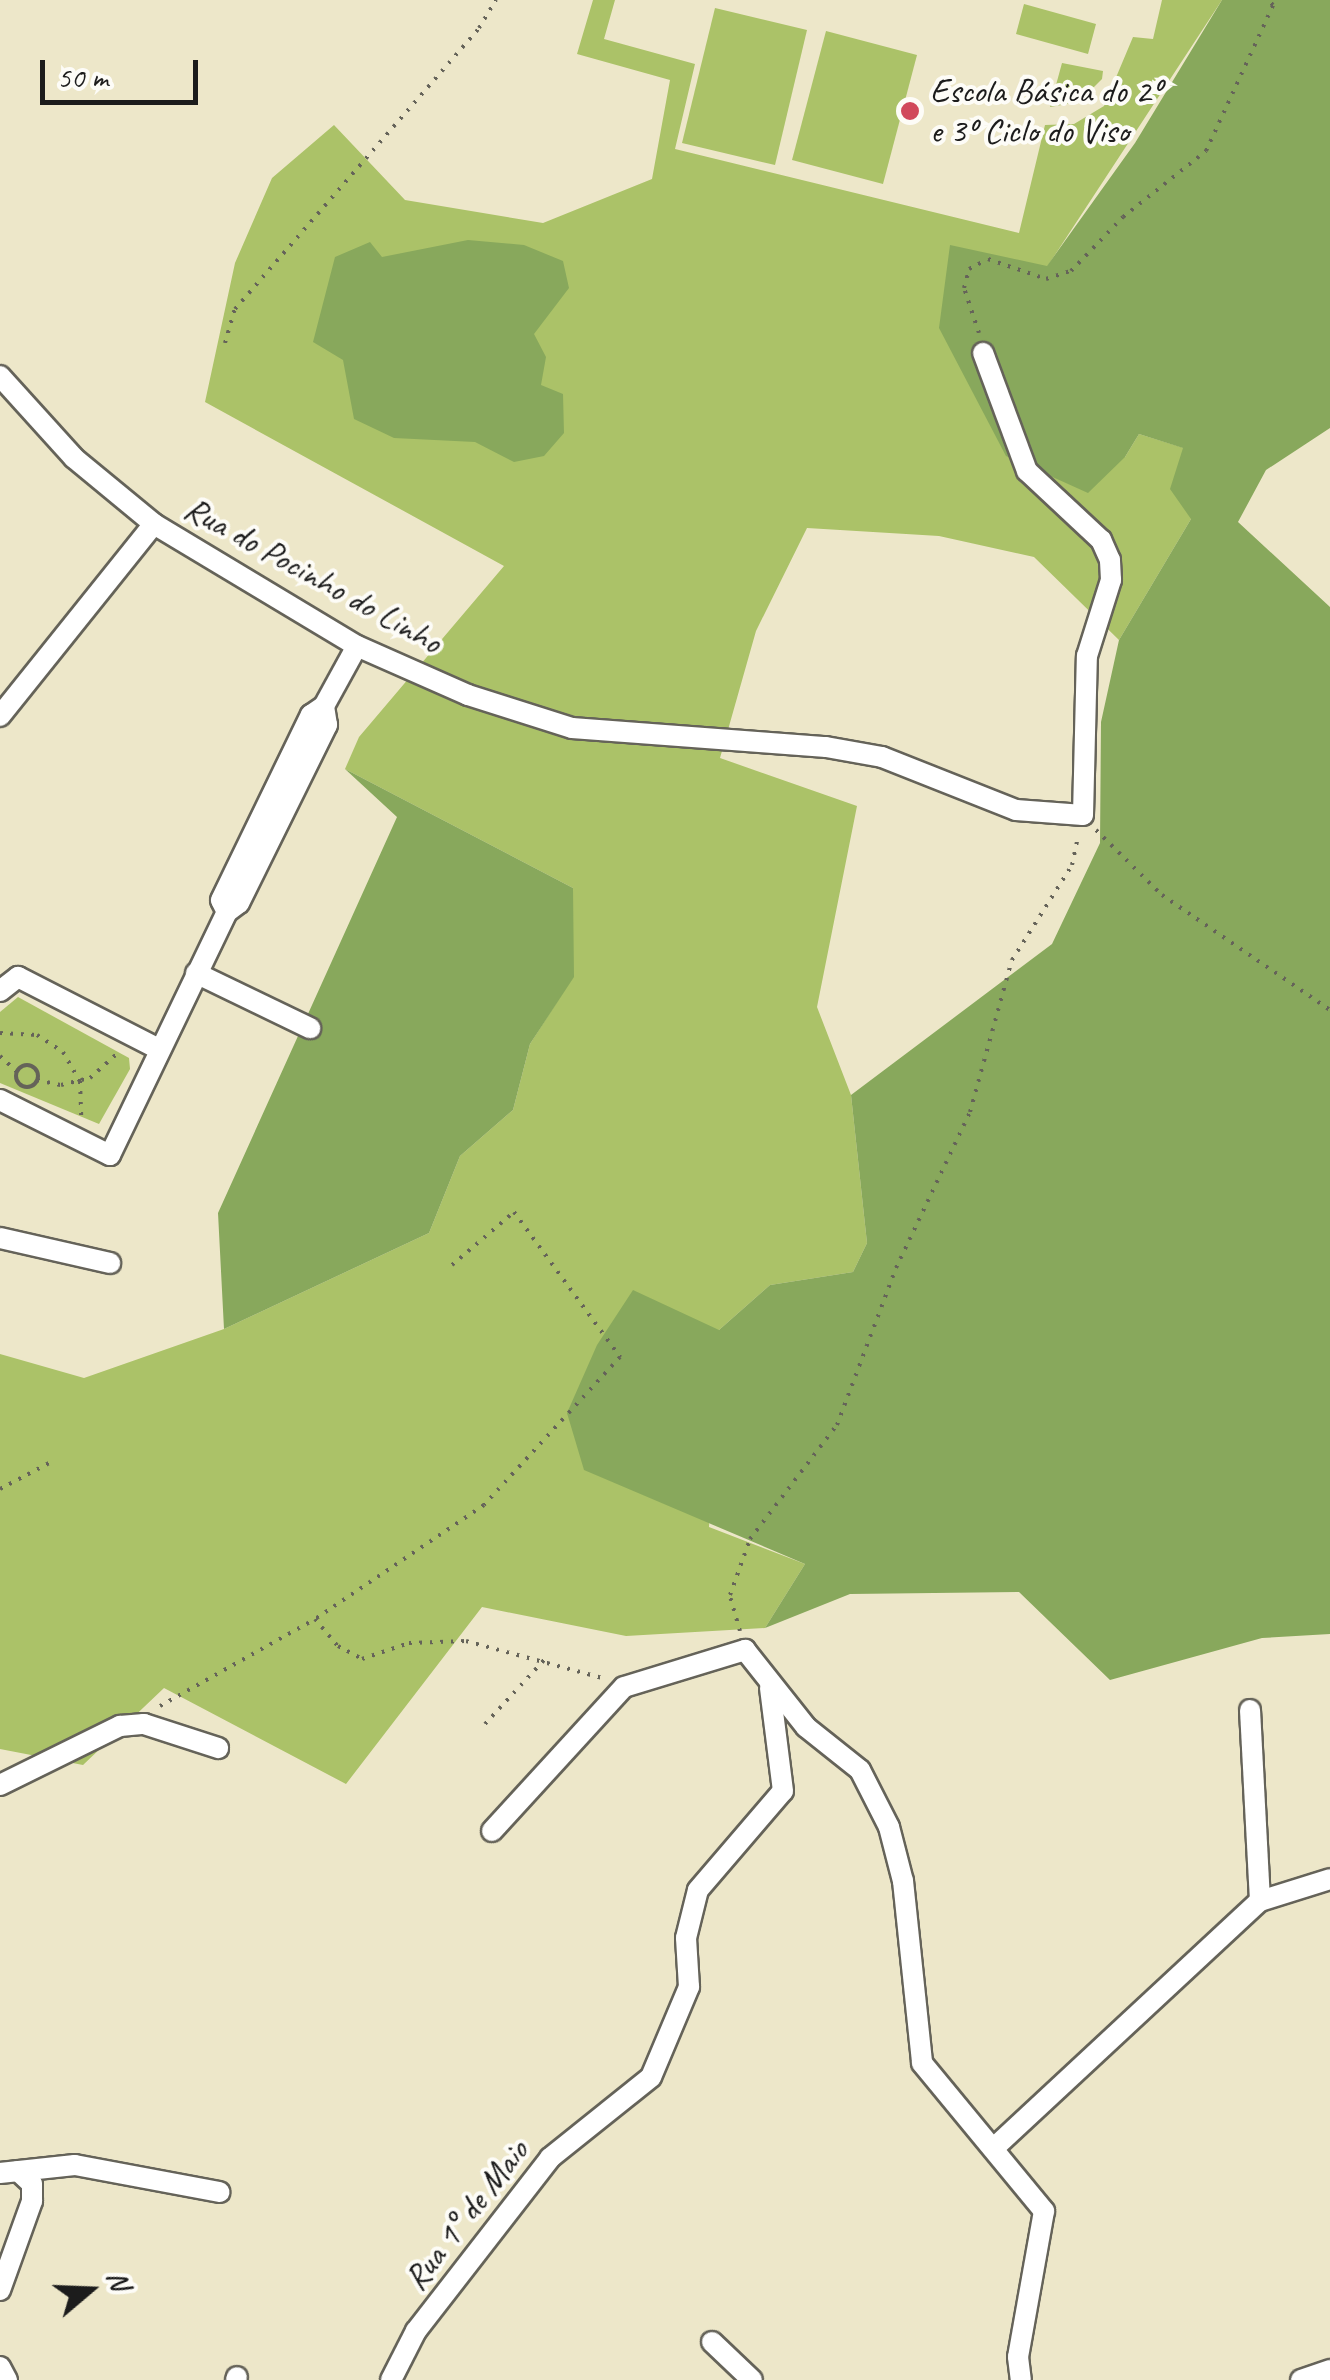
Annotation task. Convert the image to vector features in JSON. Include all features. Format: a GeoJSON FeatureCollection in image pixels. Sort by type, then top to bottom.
{"type":"FeatureCollection","features":[{"type":"Feature","properties":{"kind":"street"},"geometry":{"type":"LineString","coordinates":[[984,353],[1027,471],[1102,540],[1110,560],[1111,580],[1088,656],[1083,815]]}},
{"type":"Feature","properties":{"kind":"street","name":"Rua do Pocinho do Linho"},"geometry":{"type":"LineString","coordinates":[[0,376],[74,458],[154,524],[357,646],[468,696],[572,728],[826,746],[882,757],[1016,810],[1083,815]]}},
{"type":"Feature","properties":{"kind":"street"},"geometry":{"type":"LineString","coordinates":[[0,716],[154,524]]}},
{"type":"Feature","properties":{"kind":"street"},"geometry":{"type":"LineString","coordinates":[[0,1100],[110,1154],[227,912],[239,903],[326,725],[324,706],[357,646]]}},
{"type":"Feature","properties":{"kind":"street"},"geometry":{"type":"LineString","coordinates":[[196,974],[310,1028]]}},
{"type":"Feature","properties":{"kind":"street"},"geometry":{"type":"LineString","coordinates":[[0,992],[18,977],[159,1049]]}},
{"type":"Feature","properties":{"kind":"street"},"geometry":{"type":"LineString","coordinates":[[0,1238],[110,1263]]}},
{"type":"Feature","properties":{"kind":"street"},"geometry":{"type":"LineString","coordinates":[[492,1831],[624,1687],[745,1650],[770,1688],[860,1770],[889,1827],[903,1881],[922,2063],[996,2146],[1044,2211],[1018,2356],[1021,2380]]}},
{"type":"Feature","properties":{"kind":"street","name":"Rua 1° de Maio"},"geometry":{"type":"LineString","coordinates":[[391,2380],[416,2331],[550,2158],[651,2077],[689,1987],[686,1938],[698,1890],[783,1791],[770,1688]]}},
{"type":"Feature","properties":{"kind":"street"},"geometry":{"type":"LineString","coordinates":[[1250,1710],[1260,1901]]}},
{"type":"Feature","properties":{"kind":"street"},"geometry":{"type":"LineString","coordinates":[[0,1785],[120,1726],[144,1724],[218,1748]]}},
{"type":"Feature","properties":{"kind":"street"},"geometry":{"type":"LineString","coordinates":[[996,2146],[1260,1901],[1330,1879]]}},
{"type":"Feature","properties":{"kind":"street"},"geometry":{"type":"LineString","coordinates":[[9,2172],[76,2165],[218,2192]]}},
{"type":"Feature","properties":{"kind":"street"},"geometry":{"type":"LineString","coordinates":[[0,2290],[32,2201],[32,2184],[9,2172]]}},
{"type":"Feature","properties":{"kind":"street"},"geometry":{"type":"LineString","coordinates":[[712,2342],[752,2380]]}},
{"type":"Feature","properties":{"kind":"street"},"geometry":{"type":"LineString","coordinates":[[0,2367],[7,2380]]}},
{"type":"Feature","properties":{"kind":"street"},"geometry":{"type":"LineString","coordinates":[[1301,2380],[1330,2370]]}},
{"type":"Feature","properties":{"kind":"path"},"geometry":{"type":"LineString","coordinates":[[224,343],[235,309],[479,28],[496,0]]}},
{"type":"Feature","properties":{"kind":"path"},"geometry":{"type":"LineString","coordinates":[[984,353],[964,288],[969,269],[988,259],[1046,279],[1071,272],[1124,217],[1206,150],[1272,5],[1268,0]]}},
{"type":"Feature","properties":{"kind":"path"},"geometry":{"type":"LineString","coordinates":[[1083,815],[1162,895],[1330,1010]]}},
{"type":"Feature","properties":{"kind":"path"},"geometry":{"type":"LineString","coordinates":[[745,1650],[730,1595],[750,1539],[837,1425],[896,1268],[970,1112],[1012,960],[1072,865],[1083,815]]}},
{"type":"Feature","properties":{"kind":"path"},"geometry":{"type":"LineString","coordinates":[[0,1034],[37,1035],[56,1045],[80,1081],[80,1120]]}},
{"type":"Feature","properties":{"kind":"path"},"geometry":{"type":"LineString","coordinates":[[0,1056],[18,1072],[24,1086],[38,1080],[80,1081],[120,1051]]}},
{"type":"Feature","properties":{"kind":"path"},"geometry":{"type":"LineString","coordinates":[[18,1072],[33,1067],[38,1080]]}},
{"type":"Feature","properties":{"kind":"path"},"geometry":{"type":"LineString","coordinates":[[151,1710],[315,1620],[484,1505],[620,1357],[514,1212],[452,1265]]}},
{"type":"Feature","properties":{"kind":"path"},"geometry":{"type":"LineString","coordinates":[[0,1489],[50,1462]]}},
{"type":"Feature","properties":{"kind":"path"},"geometry":{"type":"LineString","coordinates":[[315,1620],[338,1646],[362,1658],[410,1643],[466,1641],[546,1658],[624,1687]]}},
{"type":"Feature","properties":{"kind":"path"},"geometry":{"type":"LineString","coordinates":[[485,1724],[546,1658]]}},
{"type":"Feature","properties":{"kind":"green space"},"geometry":{"type":"Polygon","coordinates":[[[593,0],[615,0],[604,39],[695,64],[675,149],[1019,233],[1045,125],[1074,124],[1104,106],[1133,37],[1153,39],[1162,0],[1222,0],[1047,267],[950,246],[1125,457],[1139,434],[1184,448],[1191,519],[1119,640],[1034,557],[939,536],[807,528],[756,631],[720,758],[857,806],[817,1007],[851,1095],[867,1243],[853,1272],[770,1285],[719,1330],[709,1527],[805,1564],[765,1628],[626,1636],[482,1607],[346,1784],[164,1688],[83,1765],[0,1749],[0,1354],[84,1378],[224,1329],[429,1233],[460,1156],[513,1110],[530,1044],[573,977],[573,888],[345,769],[359,737],[504,566],[205,402],[235,263],[272,178],[334,125],[405,200],[543,223],[652,179],[670,80],[577,54],[593,0]]]}},
{"type":"Feature","properties":{"kind":"green space"},"geometry":{"type":"Polygon","coordinates":[[[1222,0],[1330,0],[1330,428],[1266,470],[1238,522],[1330,607],[1330,1634],[1262,1638],[1110,1680],[1019,1592],[850,1594],[765,1628],[805,1564],[584,1470],[567,1413],[597,1345],[633,1290],[719,1330],[770,1285],[853,1272],[867,1243],[851,1095],[1052,944],[1100,843],[1101,722],[1119,640],[1191,519],[1170,489],[1183,448],[1139,434],[1125,457],[1088,493],[1006,456],[939,328],[950,245],[1047,266],[1135,143],[1222,0]]]}},
{"type":"Feature","properties":{"kind":"green space"},"geometry":{"type":"Polygon","coordinates":[[[1024,4],[1096,24],[1088,54],[1016,34],[1024,4]]]}},
{"type":"Feature","properties":{"kind":"green space"},"geometry":{"type":"Polygon","coordinates":[[[715,8],[807,30],[775,165],[682,143],[715,8]]]}},
{"type":"Feature","properties":{"kind":"green space"},"geometry":{"type":"Polygon","coordinates":[[[826,31],[917,55],[883,184],[792,160],[826,31]]]}},
{"type":"Feature","properties":{"kind":"green space"},"geometry":{"type":"Polygon","coordinates":[[[1062,63],[1103,71],[1102,79],[1079,102],[1050,107],[1062,63]]]}},
{"type":"Feature","properties":{"kind":"green space"},"geometry":{"type":"Polygon","coordinates":[[[468,240],[524,245],[563,261],[569,288],[534,334],[546,357],[541,385],[563,394],[564,433],[544,456],[514,462],[475,442],[394,438],[354,419],[343,360],[313,342],[335,257],[370,242],[382,257],[468,240]]]}},
{"type":"Feature","properties":{"kind":"green space"},"geometry":{"type":"Polygon","coordinates":[[[345,769],[573,888],[574,977],[530,1044],[513,1110],[460,1156],[429,1233],[224,1329],[218,1213],[397,817],[345,769]]]}},
{"type":"Feature","properties":{"kind":"green space"},"geometry":{"type":"Polygon","coordinates":[[[18,997],[129,1058],[130,1069],[99,1124],[0,1083],[0,1012],[18,997]]]}},
{"type":"Feature","properties":{"kind":"place","name":"Escola Básica do 2º e 3º Ciclo do Viso"},"geometry":{"type":"Point","coordinates":[910,111]}}]}
